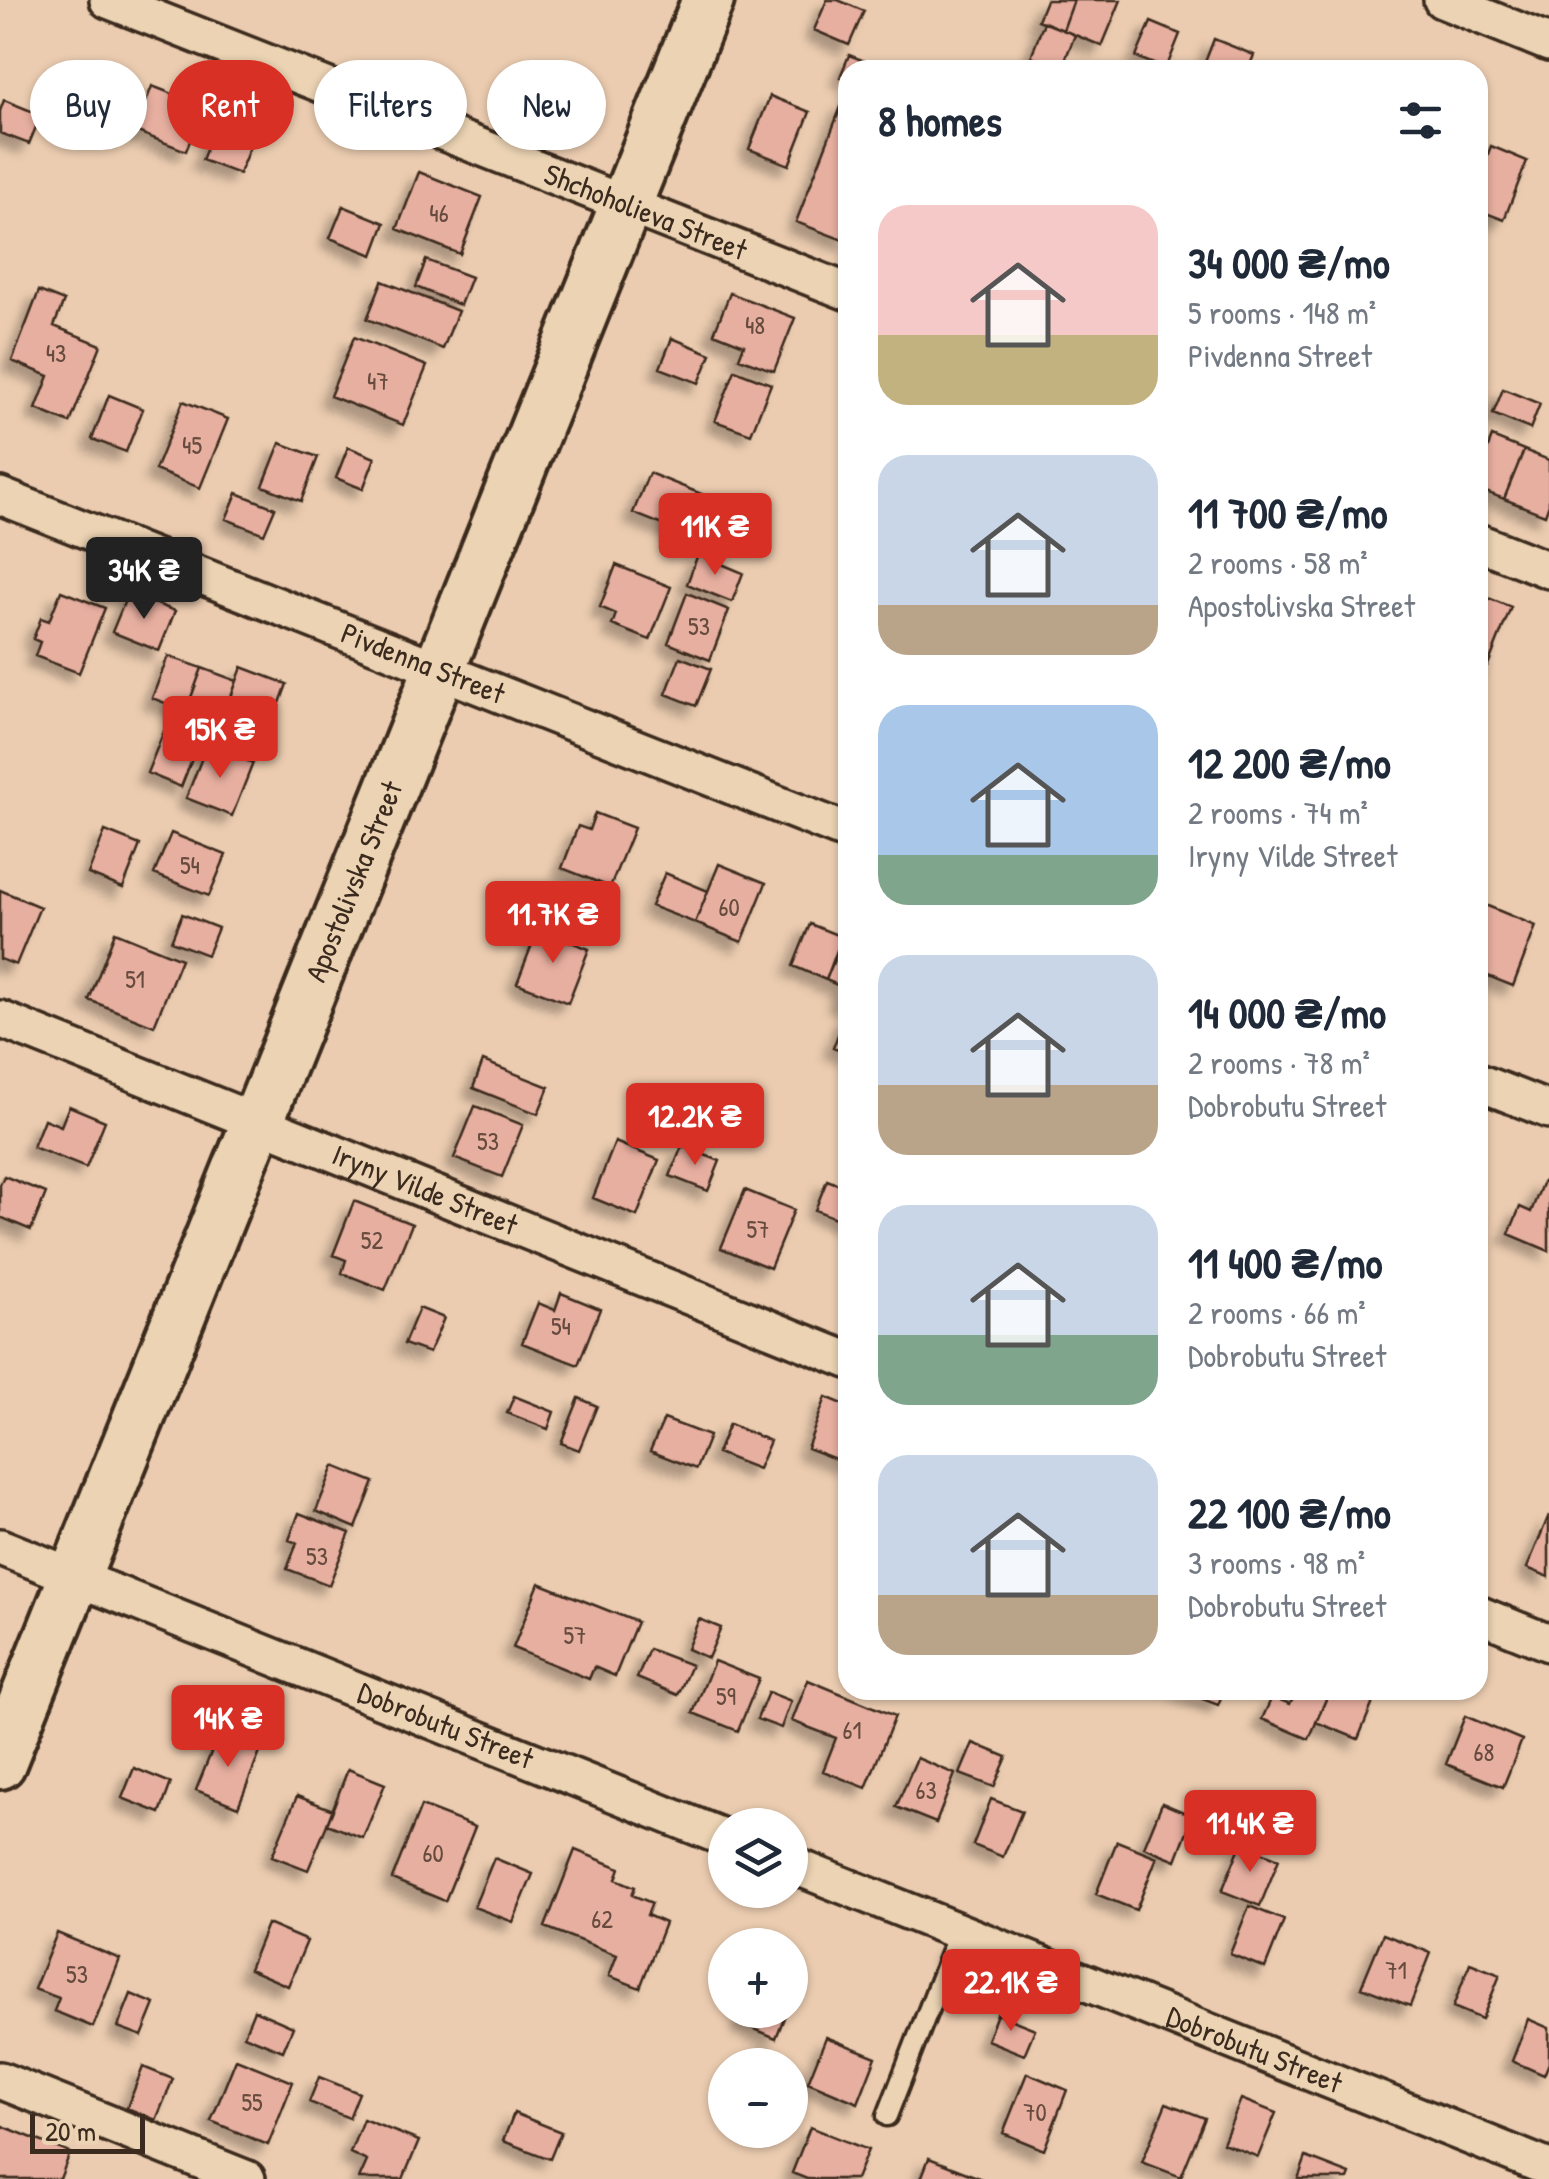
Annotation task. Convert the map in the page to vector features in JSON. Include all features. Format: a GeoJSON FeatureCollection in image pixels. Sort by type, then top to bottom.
{"type":"FeatureCollection","features":[{"type":"Feature","properties":{"kind":"street","name":"Shchoholieva Street"},"geometry":{"type":"LineString","coordinates":[[108,0],[838,288]]}},
{"type":"Feature","properties":{"kind":"street","name":"Apostolivska Street"},"geometry":{"type":"LineString","coordinates":[[0,1763],[708,0]]}},
{"type":"Feature","properties":{"kind":"street"},"geometry":{"type":"LineString","coordinates":[[1442,0],[1549,43]]}},
{"type":"Feature","properties":{"kind":"street","name":"Pivdenna Street"},"geometry":{"type":"LineString","coordinates":[[0,496],[838,828]]}},
{"type":"Feature","properties":{"kind":"street"},"geometry":{"type":"LineString","coordinates":[[1488,546],[1549,570]]}},
{"type":"Feature","properties":{"kind":"street","name":"Iryny Vilde Street"},"geometry":{"type":"LineString","coordinates":[[0,1019],[838,1356]]}},
{"type":"Feature","properties":{"kind":"street"},"geometry":{"type":"LineString","coordinates":[[1488,1086],[1549,1110]]}},
{"type":"Feature","properties":{"kind":"street","name":"Dobrobutu Street"},"geometry":{"type":"LineString","coordinates":[[0,1547],[708,1831]]}},
{"type":"Feature","properties":{"kind":"street"},"geometry":{"type":"LineString","coordinates":[[1488,1618],[1549,1643]]}},
{"type":"Feature","properties":{"kind":"street","name":"Dobrobutu Street"},"geometry":{"type":"LineString","coordinates":[[808,1871],[1549,2168]]}},
{"type":"Feature","properties":{"kind":"street"},"geometry":{"type":"LineString","coordinates":[[0,2080],[247,2179]]}},
{"type":"Feature","properties":{"kind":"lane"},"geometry":{"type":"LineString","coordinates":[[886,2116],[959,1932]]}},
{"type":"Feature","properties":{"kind":"building"},"geometry":{"type":"Polygon","coordinates":[[[827,0],[838,0],[864,11],[849,45],[814,30],[827,0]]]}},
{"type":"Feature","properties":{"kind":"building"},"geometry":{"type":"Polygon","coordinates":[[[1046,0],[1074,0],[1063,30],[1038,20],[1046,0]]]}},
{"type":"Feature","properties":{"kind":"building"},"geometry":{"type":"Polygon","coordinates":[[[1074,0],[1121,0],[1102,46],[1063,30],[1074,0]]]}},
{"type":"Feature","properties":{"kind":"building"},"geometry":{"type":"Polygon","coordinates":[[[1044,22],[1075,35],[1065,60],[1031,57],[1044,22]]]}},
{"type":"Feature","properties":{"kind":"building"},"geometry":{"type":"Polygon","coordinates":[[[1151,22],[1180,34],[1170,60],[1136,57],[1151,22]]]}},
{"type":"Feature","properties":{"kind":"building"},"geometry":{"type":"Polygon","coordinates":[[[1214,39],[1254,55],[1252,60],[1206,60],[1214,39]]]}},
{"type":"Feature","properties":{"kind":"building"},"geometry":{"type":"Polygon","coordinates":[[[152,86],[167,92],[167,144],[147,136],[147,99],[152,86]]]}},
{"type":"Feature","properties":{"kind":"building"},"geometry":{"type":"Polygon","coordinates":[[[770,96],[810,112],[789,165],[749,149],[770,96]]]}},
{"type":"Feature","properties":{"kind":"building"},"geometry":{"type":"Polygon","coordinates":[[[4,100],[30,111],[29,144],[0,133],[4,100]]]}},
{"type":"Feature","properties":{"kind":"building"},"geometry":{"type":"Polygon","coordinates":[[[838,114],[838,238],[796,222],[838,114]]]}},
{"type":"Feature","properties":{"kind":"building"},"geometry":{"type":"Polygon","coordinates":[[[1491,146],[1527,161],[1504,220],[1488,214],[1491,146]]]}},
{"type":"Feature","properties":{"kind":"building"},"geometry":{"type":"Polygon","coordinates":[[[206,150],[248,150],[239,174],[202,160],[206,150]]]}},
{"type":"Feature","properties":{"kind":"building"},"geometry":{"type":"Polygon","coordinates":[[[419,172],[482,197],[460,254],[397,229],[419,172]]]}},
{"type":"Feature","properties":{"kind":"building"},"geometry":{"type":"Polygon","coordinates":[[[343,206],[385,223],[373,255],[330,238],[343,206]]]}},
{"type":"Feature","properties":{"kind":"building"},"geometry":{"type":"Polygon","coordinates":[[[426,260],[471,277],[460,305],[416,287],[426,260]]]}},
{"type":"Feature","properties":{"kind":"building"},"geometry":{"type":"Polygon","coordinates":[[[382,281],[458,311],[443,349],[367,319],[382,281]]]}},
{"type":"Feature","properties":{"kind":"building"},"geometry":{"type":"Polygon","coordinates":[[[39,291],[64,301],[54,326],[101,345],[70,423],[36,409],[49,376],[12,361],[39,291]]]}},
{"type":"Feature","properties":{"kind":"building"},"geometry":{"type":"Polygon","coordinates":[[[730,293],[795,318],[774,371],[739,358],[744,345],[714,333],[730,293]]]}},
{"type":"Feature","properties":{"kind":"building"},"geometry":{"type":"Polygon","coordinates":[[[354,337],[427,366],[403,425],[330,396],[354,337]]]}},
{"type":"Feature","properties":{"kind":"building"},"geometry":{"type":"Polygon","coordinates":[[[672,338],[711,354],[699,383],[660,368],[672,338]]]}},
{"type":"Feature","properties":{"kind":"building"},"geometry":{"type":"Polygon","coordinates":[[[735,370],[771,384],[751,434],[715,421],[735,370]]]}},
{"type":"Feature","properties":{"kind":"building"},"geometry":{"type":"Polygon","coordinates":[[[1503,389],[1540,404],[1530,429],[1493,414],[1503,389]]]}},
{"type":"Feature","properties":{"kind":"building"},"geometry":{"type":"Polygon","coordinates":[[[109,395],[143,409],[126,452],[92,439],[109,395]]]}},
{"type":"Feature","properties":{"kind":"building"},"geometry":{"type":"Polygon","coordinates":[[[183,401],[228,419],[200,488],[155,470],[183,401]]]}},
{"type":"Feature","properties":{"kind":"building"},"geometry":{"type":"Polygon","coordinates":[[[1492,437],[1524,450],[1504,499],[1488,493],[1488,448],[1492,437]]]}},
{"type":"Feature","properties":{"kind":"building"},"geometry":{"type":"Polygon","coordinates":[[[280,443],[318,457],[301,501],[263,486],[280,443]]]}},
{"type":"Feature","properties":{"kind":"building"},"geometry":{"type":"Polygon","coordinates":[[[348,447],[375,458],[363,489],[336,478],[348,447]]]}},
{"type":"Feature","properties":{"kind":"building"},"geometry":{"type":"Polygon","coordinates":[[[1524,450],[1549,460],[1549,504],[1545,515],[1504,499],[1524,450]]]}},
{"type":"Feature","properties":{"kind":"building"},"geometry":{"type":"Polygon","coordinates":[[[649,473],[704,495],[688,535],[633,513],[649,473]]]}},
{"type":"Feature","properties":{"kind":"building"},"geometry":{"type":"Polygon","coordinates":[[[237,493],[275,508],[264,534],[226,519],[237,493]]]}},
{"type":"Feature","properties":{"kind":"building"},"geometry":{"type":"Polygon","coordinates":[[[698,554],[743,573],[732,602],[687,584],[698,554]]]}},
{"type":"Feature","properties":{"kind":"building"},"geometry":{"type":"Polygon","coordinates":[[[616,565],[671,587],[650,640],[612,625],[616,614],[600,607],[616,565]]]}},
{"type":"Feature","properties":{"kind":"building"},"geometry":{"type":"Polygon","coordinates":[[[61,591],[105,608],[79,673],[35,656],[40,642],[33,639],[41,618],[49,621],[61,591]]]}},
{"type":"Feature","properties":{"kind":"building"},"geometry":{"type":"Polygon","coordinates":[[[128,593],[175,611],[159,651],[112,632],[128,593]]]}},
{"type":"Feature","properties":{"kind":"building"},"geometry":{"type":"Polygon","coordinates":[[[687,593],[729,610],[710,660],[668,643],[687,593]]]}},
{"type":"Feature","properties":{"kind":"building"},"geometry":{"type":"Polygon","coordinates":[[[1488,598],[1511,607],[1488,665],[1488,598]]]}},
{"type":"Feature","properties":{"kind":"building"},"geometry":{"type":"Polygon","coordinates":[[[168,656],[202,668],[186,711],[152,698],[168,656]]]}},
{"type":"Feature","properties":{"kind":"building"},"geometry":{"type":"Polygon","coordinates":[[[680,657],[711,669],[696,706],[666,694],[680,657]]]}},
{"type":"Feature","properties":{"kind":"building"},"geometry":{"type":"Polygon","coordinates":[[[242,667],[287,684],[268,736],[223,719],[242,667]]]}},
{"type":"Feature","properties":{"kind":"building"},"geometry":{"type":"Polygon","coordinates":[[[202,668],[237,681],[220,724],[186,711],[202,668]]]}},
{"type":"Feature","properties":{"kind":"building"},"geometry":{"type":"Polygon","coordinates":[[[164,731],[198,744],[181,787],[147,773],[164,731]]]}},
{"type":"Feature","properties":{"kind":"building"},"geometry":{"type":"Polygon","coordinates":[[[207,745],[253,763],[232,816],[186,798],[207,745]]]}},
{"type":"Feature","properties":{"kind":"building"},"geometry":{"type":"Polygon","coordinates":[[[595,813],[634,828],[610,887],[562,868],[578,826],[589,830],[595,813]]]}},
{"type":"Feature","properties":{"kind":"building"},"geometry":{"type":"Polygon","coordinates":[[[105,831],[140,845],[123,888],[88,874],[105,831]]]}},
{"type":"Feature","properties":{"kind":"building"},"geometry":{"type":"Polygon","coordinates":[[[171,833],[226,855],[209,896],[154,874],[171,833]]]}},
{"type":"Feature","properties":{"kind":"building"},"geometry":{"type":"Polygon","coordinates":[[[719,864],[766,883],[742,942],[695,923],[719,864]]]}},
{"type":"Feature","properties":{"kind":"building"},"geometry":{"type":"Polygon","coordinates":[[[665,873],[708,891],[695,923],[651,906],[665,873]]]}},
{"type":"Feature","properties":{"kind":"building"},"geometry":{"type":"Polygon","coordinates":[[[0,890],[40,907],[16,965],[0,959],[0,890]]]}},
{"type":"Feature","properties":{"kind":"building"},"geometry":{"type":"Polygon","coordinates":[[[1488,906],[1536,926],[1513,986],[1488,976],[1488,906]]]}},
{"type":"Feature","properties":{"kind":"building"},"geometry":{"type":"Polygon","coordinates":[[[182,914],[218,928],[207,955],[171,941],[182,914]]]}},
{"type":"Feature","properties":{"kind":"building"},"geometry":{"type":"Polygon","coordinates":[[[810,924],[838,935],[838,948],[826,980],[793,966],[810,924]]]}},
{"type":"Feature","properties":{"kind":"building"},"geometry":{"type":"Polygon","coordinates":[[[538,929],[589,949],[568,1003],[517,983],[538,929]]]}},
{"type":"Feature","properties":{"kind":"building"},"geometry":{"type":"Polygon","coordinates":[[[115,932],[181,959],[154,1026],[89,1000],[115,932]]]}},
{"type":"Feature","properties":{"kind":"building"},"geometry":{"type":"Polygon","coordinates":[[[838,950],[838,985],[826,980],[838,950]]]}},
{"type":"Feature","properties":{"kind":"building"},"geometry":{"type":"Polygon","coordinates":[[[483,1061],[549,1087],[538,1114],[473,1088],[483,1061]]]}},
{"type":"Feature","properties":{"kind":"building"},"geometry":{"type":"Polygon","coordinates":[[[69,1106],[105,1121],[86,1168],[33,1147],[44,1119],[61,1126],[69,1106]]]}},
{"type":"Feature","properties":{"kind":"building"},"geometry":{"type":"Polygon","coordinates":[[[475,1106],[523,1125],[502,1177],[454,1158],[475,1106]]]}},
{"type":"Feature","properties":{"kind":"building"},"geometry":{"type":"Polygon","coordinates":[[[615,1142],[659,1160],[637,1216],[593,1198],[615,1142]]]}},
{"type":"Feature","properties":{"kind":"building"},"geometry":{"type":"Polygon","coordinates":[[[682,1146],[720,1161],[708,1191],[670,1176],[682,1146]]]}},
{"type":"Feature","properties":{"kind":"building"},"geometry":{"type":"Polygon","coordinates":[[[4,1176],[46,1193],[31,1230],[0,1217],[0,1185],[4,1176]]]}},
{"type":"Feature","properties":{"kind":"building"},"geometry":{"type":"Polygon","coordinates":[[[827,1180],[838,1184],[838,1219],[815,1210],[827,1180]]]}},
{"type":"Feature","properties":{"kind":"building"},"geometry":{"type":"Polygon","coordinates":[[[1543,1181],[1549,1183],[1549,1251],[1509,1234],[1520,1207],[1531,1212],[1543,1181]]]}},
{"type":"Feature","properties":{"kind":"building"},"geometry":{"type":"Polygon","coordinates":[[[745,1190],[794,1210],[770,1268],[721,1248],[745,1190]]]}},
{"type":"Feature","properties":{"kind":"building"},"geometry":{"type":"Polygon","coordinates":[[[354,1201],[412,1224],[385,1290],[342,1273],[346,1260],[333,1255],[354,1201]]]}},
{"type":"Feature","properties":{"kind":"building"},"geometry":{"type":"Polygon","coordinates":[[[561,1293],[600,1309],[578,1365],[522,1343],[538,1303],[555,1310],[561,1293]]]}},
{"type":"Feature","properties":{"kind":"building"},"geometry":{"type":"Polygon","coordinates":[[[419,1308],[444,1318],[429,1353],[404,1344],[419,1308]]]}},
{"type":"Feature","properties":{"kind":"building"},"geometry":{"type":"Polygon","coordinates":[[[514,1396],[554,1412],[548,1429],[507,1413],[514,1396]]]}},
{"type":"Feature","properties":{"kind":"building"},"geometry":{"type":"Polygon","coordinates":[[[826,1397],[838,1402],[838,1460],[807,1448],[826,1397]]]}},
{"type":"Feature","properties":{"kind":"building"},"geometry":{"type":"Polygon","coordinates":[[[579,1398],[597,1406],[579,1450],[561,1443],[579,1398]]]}},
{"type":"Feature","properties":{"kind":"building"},"geometry":{"type":"Polygon","coordinates":[[[664,1419],[709,1436],[696,1469],[650,1451],[664,1419]]]}},
{"type":"Feature","properties":{"kind":"building"},"geometry":{"type":"Polygon","coordinates":[[[729,1424],[770,1441],[758,1469],[717,1453],[729,1424]]]}},
{"type":"Feature","properties":{"kind":"building"},"geometry":{"type":"Polygon","coordinates":[[[334,1466],[374,1482],[356,1528],[316,1511],[334,1466]]]}},
{"type":"Feature","properties":{"kind":"building"},"geometry":{"type":"Polygon","coordinates":[[[299,1513],[350,1533],[329,1585],[287,1569],[297,1543],[289,1540],[299,1513]]]}},
{"type":"Feature","properties":{"kind":"building"},"geometry":{"type":"Polygon","coordinates":[[[1549,1515],[1549,1577],[1527,1568],[1549,1515]]]}},
{"type":"Feature","properties":{"kind":"building"},"geometry":{"type":"Polygon","coordinates":[[[539,1583],[637,1622],[615,1676],[594,1667],[589,1679],[513,1648],[539,1583]]]}},
{"type":"Feature","properties":{"kind":"building"},"geometry":{"type":"Polygon","coordinates":[[[699,1619],[721,1628],[708,1658],[687,1649],[699,1619]]]}},
{"type":"Feature","properties":{"kind":"building"},"geometry":{"type":"Polygon","coordinates":[[[649,1649],[691,1665],[678,1695],[637,1678],[649,1649]]]}},
{"type":"Feature","properties":{"kind":"building"},"geometry":{"type":"Polygon","coordinates":[[[714,1661],[759,1679],[738,1731],[693,1713],[714,1661]]]}},
{"type":"Feature","properties":{"kind":"building"},"geometry":{"type":"Polygon","coordinates":[[[808,1680],[838,1692],[838,1700],[856,1700],[895,1716],[866,1788],[823,1771],[836,1738],[792,1721],[808,1680]]]}},
{"type":"Feature","properties":{"kind":"building"},"geometry":{"type":"Polygon","coordinates":[[[768,1692],[791,1701],[781,1728],[757,1719],[768,1692]]]}},
{"type":"Feature","properties":{"kind":"building"},"geometry":{"type":"Polygon","coordinates":[[[1271,1700],[1290,1704],[1292,1700],[1326,1700],[1309,1739],[1262,1719],[1271,1700]]]}},
{"type":"Feature","properties":{"kind":"building"},"geometry":{"type":"Polygon","coordinates":[[[1326,1700],[1374,1700],[1358,1739],[1316,1722],[1326,1700]]]}},
{"type":"Feature","properties":{"kind":"building"},"geometry":{"type":"Polygon","coordinates":[[[1465,1716],[1522,1740],[1503,1787],[1446,1764],[1465,1716]]]}},
{"type":"Feature","properties":{"kind":"building"},"geometry":{"type":"Polygon","coordinates":[[[219,1733],[261,1750],[238,1807],[196,1790],[219,1733]]]}},
{"type":"Feature","properties":{"kind":"building"},"geometry":{"type":"Polygon","coordinates":[[[973,1743],[1007,1757],[994,1787],[960,1774],[973,1743]]]}},
{"type":"Feature","properties":{"kind":"building"},"geometry":{"type":"Polygon","coordinates":[[[917,1758],[955,1774],[936,1823],[896,1807],[917,1758]]]}},
{"type":"Feature","properties":{"kind":"building"},"geometry":{"type":"Polygon","coordinates":[[[134,1768],[171,1783],[160,1813],[122,1798],[134,1768]]]}},
{"type":"Feature","properties":{"kind":"building"},"geometry":{"type":"Polygon","coordinates":[[[348,1769],[385,1784],[363,1838],[327,1824],[348,1769]]]}},
{"type":"Feature","properties":{"kind":"building"},"geometry":{"type":"Polygon","coordinates":[[[297,1796],[333,1810],[308,1870],[272,1856],[297,1796]]]}},
{"type":"Feature","properties":{"kind":"building"},"geometry":{"type":"Polygon","coordinates":[[[991,1799],[1022,1811],[1003,1857],[973,1845],[991,1799]]]}},
{"type":"Feature","properties":{"kind":"building"},"geometry":{"type":"Polygon","coordinates":[[[1162,1803],[1193,1816],[1176,1860],[1144,1847],[1162,1803]]]}},
{"type":"Feature","properties":{"kind":"building"},"geometry":{"type":"Polygon","coordinates":[[[421,1806],[475,1827],[445,1901],[392,1879],[421,1806]]]}},
{"type":"Feature","properties":{"kind":"building"},"geometry":{"type":"Polygon","coordinates":[[[1117,1841],[1157,1857],[1136,1910],[1096,1894],[1117,1841]]]}},
{"type":"Feature","properties":{"kind":"building"},"geometry":{"type":"Polygon","coordinates":[[[1241,1844],[1279,1859],[1260,1906],[1222,1891],[1241,1844]]]}},
{"type":"Feature","properties":{"kind":"building"},"geometry":{"type":"Polygon","coordinates":[[[575,1850],[620,1868],[616,1879],[635,1887],[632,1895],[652,1903],[647,1915],[665,1923],[640,1988],[609,1976],[617,1955],[545,1927],[575,1850]]]}},
{"type":"Feature","properties":{"kind":"building"},"geometry":{"type":"Polygon","coordinates":[[[494,1858],[533,1874],[513,1922],[474,1907],[494,1858]]]}},
{"type":"Feature","properties":{"kind":"building"},"geometry":{"type":"Polygon","coordinates":[[[1249,1906],[1284,1920],[1265,1968],[1230,1954],[1249,1906]]]}},
{"type":"Feature","properties":{"kind":"building"},"geometry":{"type":"Polygon","coordinates":[[[267,1924],[307,1941],[288,1986],[249,1969],[267,1924]]]}},
{"type":"Feature","properties":{"kind":"building"},"geometry":{"type":"Polygon","coordinates":[[[57,1933],[120,1959],[93,2027],[54,2011],[59,1998],[34,1989],[57,1933]]]}},
{"type":"Feature","properties":{"kind":"building"},"geometry":{"type":"Polygon","coordinates":[[[1383,1934],[1431,1953],[1410,2006],[1361,1987],[1383,1934]]]}},
{"type":"Feature","properties":{"kind":"building"},"geometry":{"type":"Polygon","coordinates":[[[1470,1963],[1500,1975],[1482,2019],[1453,2007],[1470,1963]]]}},
{"type":"Feature","properties":{"kind":"building"},"geometry":{"type":"Polygon","coordinates":[[[131,1994],[155,2004],[142,2036],[118,2027],[131,1994]]]}},
{"type":"Feature","properties":{"kind":"building"},"geometry":{"type":"Polygon","coordinates":[[[254,2010],[293,2027],[283,2051],[244,2035],[254,2010]]]}},
{"type":"Feature","properties":{"kind":"building"},"geometry":{"type":"Polygon","coordinates":[[[997,2014],[1035,2029],[1024,2055],[987,2040],[997,2014]]]}},
{"type":"Feature","properties":{"kind":"building"},"geometry":{"type":"Polygon","coordinates":[[[1528,2019],[1549,2028],[1549,2063],[1544,2075],[1512,2061],[1528,2019]]]}},
{"type":"Feature","properties":{"kind":"building"},"geometry":{"type":"Polygon","coordinates":[[[752,2028],[780,2028],[776,2038],[752,2028]]]}},
{"type":"Feature","properties":{"kind":"building"},"geometry":{"type":"Polygon","coordinates":[[[826,2037],[876,2057],[858,2103],[808,2082],[826,2037]]]}},
{"type":"Feature","properties":{"kind":"building"},"geometry":{"type":"Polygon","coordinates":[[[236,2059],[293,2082],[268,2145],[211,2121],[236,2059]]]}},
{"type":"Feature","properties":{"kind":"building"},"geometry":{"type":"Polygon","coordinates":[[[143,2067],[173,2079],[156,2120],[127,2108],[143,2067]]]}},
{"type":"Feature","properties":{"kind":"building"},"geometry":{"type":"Polygon","coordinates":[[[1027,2073],[1067,2090],[1044,2150],[1003,2133],[1027,2073]]]}},
{"type":"Feature","properties":{"kind":"building"},"geometry":{"type":"Polygon","coordinates":[[[319,2077],[359,2093],[349,2118],[309,2102],[319,2077]]]}},
{"type":"Feature","properties":{"kind":"building"},"geometry":{"type":"Polygon","coordinates":[[[1241,2099],[1276,2113],[1258,2157],[1223,2143],[1241,2099]]]}},
{"type":"Feature","properties":{"kind":"building"},"geometry":{"type":"Polygon","coordinates":[[[1166,2103],[1205,2118],[1181,2177],[1142,2162],[1166,2103]]]}},
{"type":"Feature","properties":{"kind":"building"},"geometry":{"type":"Polygon","coordinates":[[[514,2113],[561,2132],[550,2159],[503,2141],[514,2113]]]}},
{"type":"Feature","properties":{"kind":"building"},"geometry":{"type":"Polygon","coordinates":[[[363,2119],[419,2141],[403,2179],[359,2179],[367,2161],[350,2153],[363,2119]]]}},
{"type":"Feature","properties":{"kind":"building"},"geometry":{"type":"Polygon","coordinates":[[[0,2125],[70,2153],[60,2179],[0,2179],[0,2125]]]}},
{"type":"Feature","properties":{"kind":"building"},"geometry":{"type":"Polygon","coordinates":[[[810,2127],[868,2150],[856,2179],[807,2179],[792,2173],[802,2148],[808,2148],[810,2127]]]}},
{"type":"Feature","properties":{"kind":"building"},"geometry":{"type":"Polygon","coordinates":[[[1306,2157],[1350,2174],[1348,2179],[1298,2179],[1306,2157]]]}},
{"type":"Feature","properties":{"kind":"building"},"geometry":{"type":"Polygon","coordinates":[[[929,2158],[982,2179],[921,2179],[929,2158]]]}}]}
